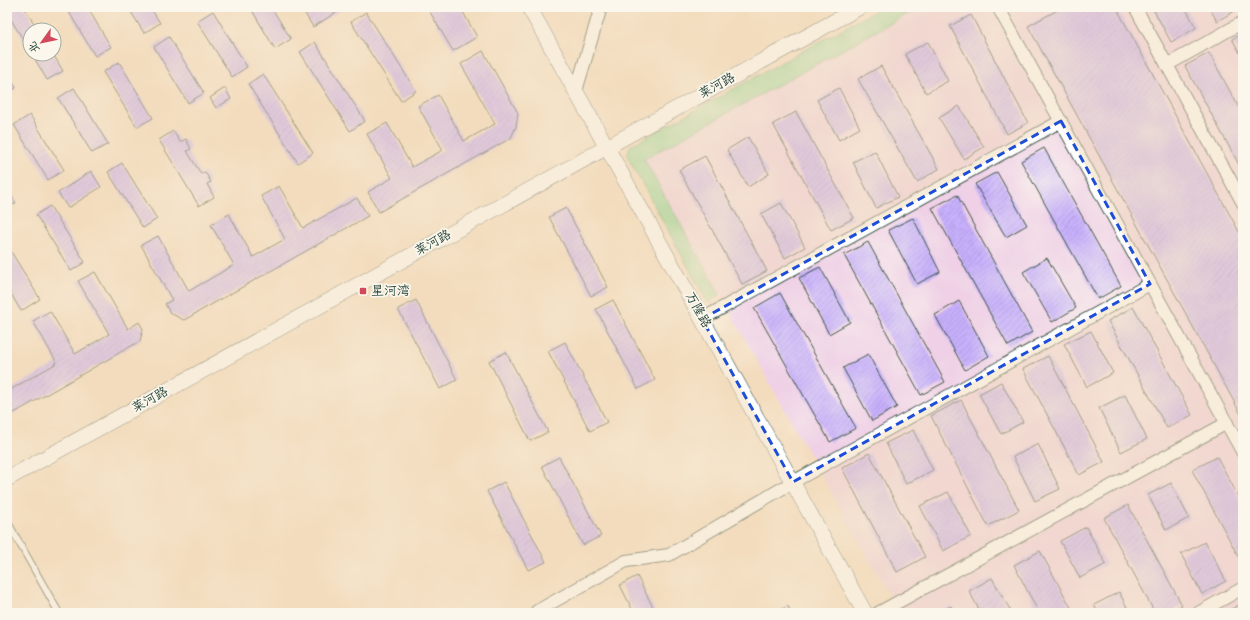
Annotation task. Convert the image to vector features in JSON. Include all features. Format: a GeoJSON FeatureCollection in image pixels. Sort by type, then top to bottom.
{"type":"FeatureCollection","features":[{"type":"Feature","properties":{"kind":"street","name":"万隆路"},"geometry":{"type":"LineString","coordinates":[[529,7],[865,613]]}},
{"type":"Feature","properties":{"kind":"street"},"geometry":{"type":"LineString","coordinates":[[576,91],[601,7]]}},
{"type":"Feature","properties":{"kind":"street","name":"莱河路"},"geometry":{"type":"LineString","coordinates":[[7,479],[860,7]]}},
{"type":"Feature","properties":{"kind":"street"},"geometry":{"type":"LineString","coordinates":[[998,7],[1243,453]]}},
{"type":"Feature","properties":{"kind":"street"},"geometry":{"type":"LineString","coordinates":[[1135,7],[1243,203]]}},
{"type":"Feature","properties":{"kind":"street"},"geometry":{"type":"LineString","coordinates":[[1167,65],[1243,22]]}},
{"type":"Feature","properties":{"kind":"street"},"geometry":{"type":"LineString","coordinates":[[702,319],[1061,121]]}},
{"type":"Feature","properties":{"kind":"street"},"geometry":{"type":"LineString","coordinates":[[537,611],[626,561],[669,555],[793,482],[1150,284]]}},
{"type":"Feature","properties":{"kind":"street"},"geometry":{"type":"LineString","coordinates":[[878,613],[1226,423]]}},
{"type":"Feature","properties":{"kind":"street"},"geometry":{"type":"LineString","coordinates":[[1198,613],[1243,588]]}},
{"type":"Feature","properties":{"kind":"lane"},"geometry":{"type":"LineString","coordinates":[[7,520],[59,613]]}},
{"type":"Feature","properties":{"kind":"highlighted area"},"geometry":{"type":"Polygon","coordinates":[[[1061,121],[1150,284],[793,482],[702,319],[1061,121]]]}},
{"type":"Feature","properties":{"kind":"shaded area"},"geometry":{"type":"Polygon","coordinates":[[[920,7],[1243,7],[1243,613],[899,613],[644,159],[920,7]]]}},
{"type":"Feature","properties":{"kind":"green space"},"geometry":{"type":"Polygon","coordinates":[[[882,7],[920,7],[644,159],[720,295],[708,303],[627,156],[630,146],[882,7]]]}},
{"type":"Feature","properties":{"kind":"building"},"geometry":{"type":"Polygon","coordinates":[[[7,7],[24,7],[33,22],[22,22],[22,38],[7,13],[7,7]]]}},
{"type":"Feature","properties":{"kind":"building"},"geometry":{"type":"Polygon","coordinates":[[[66,7],[87,7],[111,47],[95,56],[66,7]]]}},
{"type":"Feature","properties":{"kind":"building"},"geometry":{"type":"Polygon","coordinates":[[[128,7],[150,7],[160,23],[144,33],[128,7]]]}},
{"type":"Feature","properties":{"kind":"building"},"geometry":{"type":"Polygon","coordinates":[[[250,7],[271,7],[291,39],[275,49],[250,7]]]}},
{"type":"Feature","properties":{"kind":"building"},"geometry":{"type":"Polygon","coordinates":[[[301,7],[345,7],[313,27],[301,7]]]}},
{"type":"Feature","properties":{"kind":"building"},"geometry":{"type":"Polygon","coordinates":[[[427,7],[460,7],[477,37],[453,51],[427,7]]]}},
{"type":"Feature","properties":{"kind":"building"},"geometry":{"type":"Polygon","coordinates":[[[1063,7],[1116,7],[1243,239],[1243,418],[1028,26],[1063,7]]]}},
{"type":"Feature","properties":{"kind":"building"},"geometry":{"type":"Polygon","coordinates":[[[1152,7],[1185,7],[1196,28],[1171,42],[1152,7]]]}},
{"type":"Feature","properties":{"kind":"building"},"geometry":{"type":"Polygon","coordinates":[[[1209,7],[1242,7],[1217,21],[1209,7]]]}},
{"type":"Feature","properties":{"kind":"building"},"geometry":{"type":"Polygon","coordinates":[[[213,11],[247,67],[232,77],[197,21],[213,11]]]}},
{"type":"Feature","properties":{"kind":"building"},"geometry":{"type":"Polygon","coordinates":[[[366,12],[416,91],[401,101],[351,22],[366,12]]]}},
{"type":"Feature","properties":{"kind":"building"},"geometry":{"type":"Polygon","coordinates":[[[971,15],[1028,123],[1007,134],[950,26],[971,15]]]}},
{"type":"Feature","properties":{"kind":"building"},"geometry":{"type":"Polygon","coordinates":[[[1243,33],[1243,58],[1232,39],[1243,33]]]}},
{"type":"Feature","properties":{"kind":"building"},"geometry":{"type":"Polygon","coordinates":[[[169,37],[204,93],[188,103],[154,47],[169,37]]]}},
{"type":"Feature","properties":{"kind":"building"},"geometry":{"type":"Polygon","coordinates":[[[315,42],[365,121],[350,131],[300,52],[315,42]]]}},
{"type":"Feature","properties":{"kind":"building"},"geometry":{"type":"Polygon","coordinates":[[[928,42],[948,81],[926,93],[905,54],[928,42]]]}},
{"type":"Feature","properties":{"kind":"building"},"geometry":{"type":"Polygon","coordinates":[[[483,51],[518,113],[516,126],[511,138],[379,212],[368,192],[392,178],[367,134],[387,123],[412,167],[443,150],[418,106],[438,95],[464,141],[495,124],[461,64],[483,51]]]}},
{"type":"Feature","properties":{"kind":"building"},"geometry":{"type":"Polygon","coordinates":[[[1209,53],[1243,115],[1243,172],[1185,66],[1209,53]]]}},
{"type":"Feature","properties":{"kind":"building"},"geometry":{"type":"Polygon","coordinates":[[[37,62],[58,62],[63,71],[47,80],[37,62]]]}},
{"type":"Feature","properties":{"kind":"building"},"geometry":{"type":"Polygon","coordinates":[[[119,62],[153,118],[137,127],[103,72],[119,62]]]}},
{"type":"Feature","properties":{"kind":"building"},"geometry":{"type":"Polygon","coordinates":[[[881,66],[939,169],[917,182],[858,79],[881,66]]]}},
{"type":"Feature","properties":{"kind":"building"},"geometry":{"type":"Polygon","coordinates":[[[7,72],[16,88],[7,94],[7,72]]]}},
{"type":"Feature","properties":{"kind":"building"},"geometry":{"type":"Polygon","coordinates":[[[263,74],[313,153],[298,163],[248,84],[263,74]]]}},
{"type":"Feature","properties":{"kind":"building"},"geometry":{"type":"Polygon","coordinates":[[[74,88],[108,144],[92,153],[58,98],[74,88]]]}},
{"type":"Feature","properties":{"kind":"building"},"geometry":{"type":"Polygon","coordinates":[[[225,88],[231,99],[216,108],[210,98],[225,88]]]}},
{"type":"Feature","properties":{"kind":"building"},"geometry":{"type":"Polygon","coordinates":[[[839,88],[860,128],[839,140],[817,100],[839,88]]]}},
{"type":"Feature","properties":{"kind":"building"},"geometry":{"type":"Polygon","coordinates":[[[959,106],[984,147],[964,159],[939,118],[959,106]]]}},
{"type":"Feature","properties":{"kind":"building"},"geometry":{"type":"Polygon","coordinates":[[[796,112],[854,218],[831,230],[773,124],[796,112]]]}},
{"type":"Feature","properties":{"kind":"building"},"geometry":{"type":"Polygon","coordinates":[[[30,115],[64,170],[48,180],[14,125],[30,115]]]}},
{"type":"Feature","properties":{"kind":"building"},"geometry":{"type":"Polygon","coordinates":[[[173,131],[180,142],[186,139],[191,149],[187,151],[201,174],[205,172],[211,182],[207,184],[214,197],[199,206],[159,140],[173,131]]]}},
{"type":"Feature","properties":{"kind":"building"},"geometry":{"type":"Polygon","coordinates":[[[748,137],[769,174],[748,187],[727,150],[748,137]]]}},
{"type":"Feature","properties":{"kind":"building"},"geometry":{"type":"Polygon","coordinates":[[[1044,148],[1121,286],[1098,299],[1021,161],[1044,148]]]}},
{"type":"Feature","properties":{"kind":"building"},"geometry":{"type":"Polygon","coordinates":[[[875,151],[898,197],[876,208],[853,162],[875,151]]]}},
{"type":"Feature","properties":{"kind":"building"},"geometry":{"type":"Polygon","coordinates":[[[705,156],[767,271],[742,284],[679,170],[705,156]]]}},
{"type":"Feature","properties":{"kind":"building"},"geometry":{"type":"Polygon","coordinates":[[[122,163],[157,219],[143,228],[108,172],[122,163]]]}},
{"type":"Feature","properties":{"kind":"building"},"geometry":{"type":"Polygon","coordinates":[[[91,171],[101,187],[68,208],[58,193],[91,171]]]}},
{"type":"Feature","properties":{"kind":"building"},"geometry":{"type":"Polygon","coordinates":[[[997,172],[1027,225],[1006,237],[975,184],[997,172]]]}},
{"type":"Feature","properties":{"kind":"building"},"geometry":{"type":"Polygon","coordinates":[[[279,186],[303,228],[357,198],[368,216],[184,320],[170,313],[165,304],[172,300],[141,245],[158,236],[189,291],[234,265],[211,225],[229,214],[253,257],[285,239],[261,196],[279,186]]]}},
{"type":"Feature","properties":{"kind":"building"},"geometry":{"type":"Polygon","coordinates":[[[7,189],[16,203],[7,208],[7,189]]]}},
{"type":"Feature","properties":{"kind":"building"},"geometry":{"type":"Polygon","coordinates":[[[957,195],[1032,332],[1008,346],[932,208],[957,195]]]}},
{"type":"Feature","properties":{"kind":"building"},"geometry":{"type":"Polygon","coordinates":[[[781,203],[805,247],[785,258],[761,214],[781,203]]]}},
{"type":"Feature","properties":{"kind":"building"},"geometry":{"type":"Polygon","coordinates":[[[50,206],[85,262],[71,271],[36,215],[50,206]]]}},
{"type":"Feature","properties":{"kind":"building"},"geometry":{"type":"Polygon","coordinates":[[[566,208],[608,287],[591,296],[549,217],[566,208]]]}},
{"type":"Feature","properties":{"kind":"building"},"geometry":{"type":"Polygon","coordinates":[[[913,218],[940,272],[917,284],[888,230],[913,218]]]}},
{"type":"Feature","properties":{"kind":"building"},"geometry":{"type":"Polygon","coordinates":[[[868,242],[945,382],[921,395],[844,255],[868,242]]]}},
{"type":"Feature","properties":{"kind":"building"},"geometry":{"type":"Polygon","coordinates":[[[7,245],[40,299],[21,311],[7,287],[7,245]]]}},
{"type":"Feature","properties":{"kind":"building"},"geometry":{"type":"Polygon","coordinates":[[[1047,258],[1076,308],[1052,322],[1023,272],[1047,258]]]}},
{"type":"Feature","properties":{"kind":"building"},"geometry":{"type":"Polygon","coordinates":[[[820,267],[850,322],[829,334],[799,278],[820,267]]]}},
{"type":"Feature","properties":{"kind":"building"},"geometry":{"type":"Polygon","coordinates":[[[95,272],[128,329],[139,322],[143,329],[140,341],[7,417],[7,389],[8,391],[57,363],[33,321],[50,311],[75,354],[109,334],[78,281],[95,272]]]}},
{"type":"Feature","properties":{"kind":"building"},"geometry":{"type":"Polygon","coordinates":[[[780,293],[856,428],[830,442],[754,308],[780,293]]]}},
{"type":"Feature","properties":{"kind":"building"},"geometry":{"type":"Polygon","coordinates":[[[416,300],[457,380],[440,389],[398,309],[416,300]]]}},
{"type":"Feature","properties":{"kind":"building"},"geometry":{"type":"Polygon","coordinates":[[[613,300],[655,380],[638,389],[596,309],[613,300]]]}},
{"type":"Feature","properties":{"kind":"building"},"geometry":{"type":"Polygon","coordinates":[[[959,301],[989,356],[965,370],[935,315],[959,301]]]}},
{"type":"Feature","properties":{"kind":"building"},"geometry":{"type":"Polygon","coordinates":[[[1133,307],[1192,415],[1167,428],[1108,321],[1133,307]]]}},
{"type":"Feature","properties":{"kind":"building"},"geometry":{"type":"Polygon","coordinates":[[[1091,331],[1113,373],[1087,387],[1064,344],[1091,331]]]}},
{"type":"Feature","properties":{"kind":"building"},"geometry":{"type":"Polygon","coordinates":[[[565,342],[607,422],[590,431],[548,351],[565,342]]]}},
{"type":"Feature","properties":{"kind":"building"},"geometry":{"type":"Polygon","coordinates":[[[506,352],[548,432],[530,441],[489,361],[506,352]]]}},
{"type":"Feature","properties":{"kind":"building"},"geometry":{"type":"Polygon","coordinates":[[[868,354],[897,407],[872,421],[843,368],[868,354]]]}},
{"type":"Feature","properties":{"kind":"building"},"geometry":{"type":"Polygon","coordinates":[[[1048,356],[1104,462],[1079,475],[1023,369],[1048,356]]]}},
{"type":"Feature","properties":{"kind":"building"},"geometry":{"type":"Polygon","coordinates":[[[1001,382],[1023,422],[1001,434],[979,394],[1001,382]]]}},
{"type":"Feature","properties":{"kind":"building"},"geometry":{"type":"Polygon","coordinates":[[[1125,395],[1147,439],[1121,452],[1099,408],[1125,395]]]}},
{"type":"Feature","properties":{"kind":"building"},"geometry":{"type":"Polygon","coordinates":[[[961,400],[1019,510],[988,526],[931,416],[961,400]]]}},
{"type":"Feature","properties":{"kind":"building"},"geometry":{"type":"Polygon","coordinates":[[[913,430],[933,470],[906,484],[886,443],[913,430]]]}},
{"type":"Feature","properties":{"kind":"building"},"geometry":{"type":"Polygon","coordinates":[[[1038,444],[1060,489],[1035,501],[1013,457],[1038,444]]]}},
{"type":"Feature","properties":{"kind":"building"},"geometry":{"type":"Polygon","coordinates":[[[869,453],[925,557],[897,572],[842,468],[869,453]]]}},
{"type":"Feature","properties":{"kind":"building"},"geometry":{"type":"Polygon","coordinates":[[[559,457],[601,536],[583,545],[542,466],[559,457]]]}},
{"type":"Feature","properties":{"kind":"building"},"geometry":{"type":"Polygon","coordinates":[[[1217,457],[1243,505],[1243,565],[1192,470],[1217,457]]]}},
{"type":"Feature","properties":{"kind":"building"},"geometry":{"type":"Polygon","coordinates":[[[504,482],[546,562],[528,570],[487,491],[504,482]]]}},
{"type":"Feature","properties":{"kind":"building"},"geometry":{"type":"Polygon","coordinates":[[[1171,483],[1189,518],[1166,530],[1148,495],[1171,483]]]}},
{"type":"Feature","properties":{"kind":"building"},"geometry":{"type":"Polygon","coordinates":[[[948,492],[971,536],[943,551],[920,506],[948,492]]]}},
{"type":"Feature","properties":{"kind":"building"},"geometry":{"type":"Polygon","coordinates":[[[1128,505],[1182,605],[1168,613],[1155,613],[1104,518],[1128,505]]]}},
{"type":"Feature","properties":{"kind":"building"},"geometry":{"type":"Polygon","coordinates":[[[1086,527],[1106,564],[1080,578],[1060,541],[1086,527]]]}},
{"type":"Feature","properties":{"kind":"building"},"geometry":{"type":"Polygon","coordinates":[[[1205,542],[1226,581],[1202,594],[1181,554],[1205,542]]]}},
{"type":"Feature","properties":{"kind":"building"},"geometry":{"type":"Polygon","coordinates":[[[1040,551],[1074,613],[1039,613],[1014,565],[1040,551]]]}},
{"type":"Feature","properties":{"kind":"building"},"geometry":{"type":"Polygon","coordinates":[[[637,576],[656,613],[634,613],[620,585],[637,576]]]}},
{"type":"Feature","properties":{"kind":"building"},"geometry":{"type":"Polygon","coordinates":[[[992,578],[1012,613],[981,613],[969,591],[992,578]]]}},
{"type":"Feature","properties":{"kind":"building"},"geometry":{"type":"Polygon","coordinates":[[[1119,592],[1130,613],[1098,613],[1094,605],[1119,592]]]}},
{"type":"Feature","properties":{"kind":"building"},"geometry":{"type":"Polygon","coordinates":[[[1239,605],[1243,613],[1224,613],[1239,605]]]}},
{"type":"Feature","properties":{"kind":"building"},"geometry":{"type":"Polygon","coordinates":[[[788,606],[791,613],[775,613],[788,606]]]}},
{"type":"Feature","properties":{"kind":"building"},"geometry":{"type":"Polygon","coordinates":[[[951,606],[955,613],[937,613],[951,606]]]}},
{"type":"Feature","properties":{"kind":"place","name":"星河湾"},"geometry":{"type":"Point","coordinates":[363,291]}}]}
